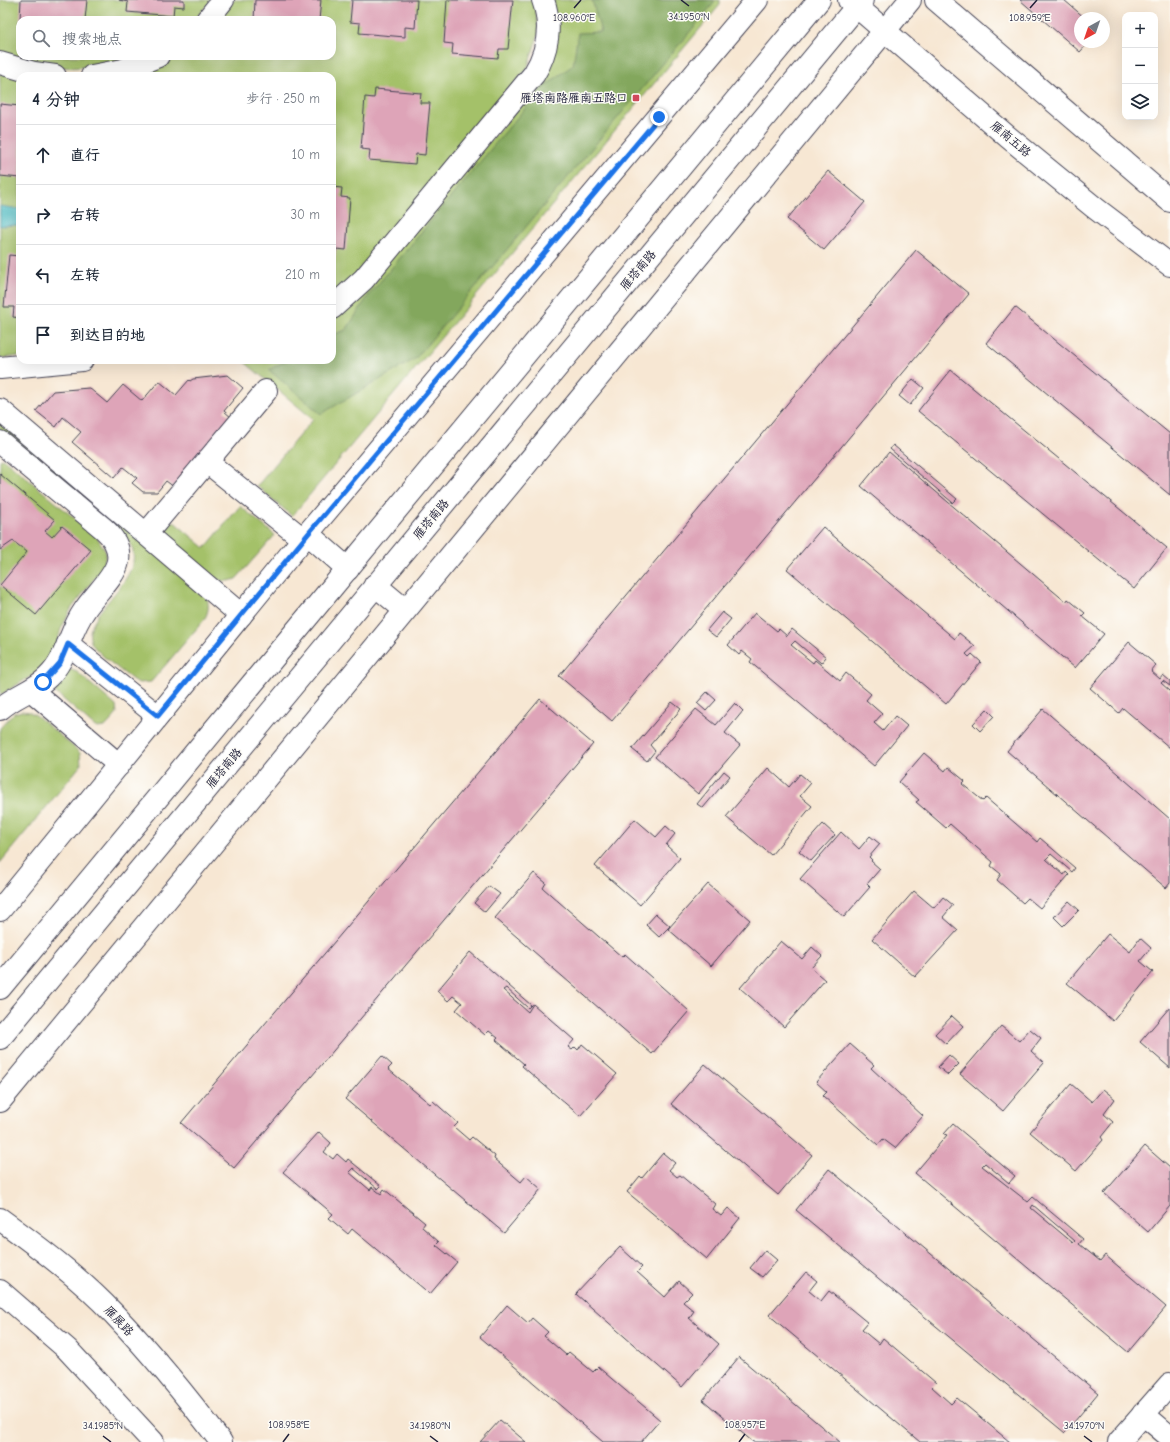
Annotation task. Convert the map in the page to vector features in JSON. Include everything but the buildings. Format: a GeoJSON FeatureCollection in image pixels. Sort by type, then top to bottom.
{"type":"FeatureCollection","features":[{"type":"Feature","properties":{"kind":"main road"},"geometry":{"type":"LineString","coordinates":[[210,16],[223,0]]}},
{"type":"Feature","properties":{"kind":"main road"},"geometry":{"type":"LineString","coordinates":[[336,304],[364,279],[534,74],[541,62],[549,27],[543,0]]}},
{"type":"Feature","properties":{"kind":"main road"},"geometry":{"type":"LineString","coordinates":[[0,910],[305,537],[757,0]]}},
{"type":"Feature","properties":{"kind":"main road"},"geometry":{"type":"LineString","coordinates":[[0,988],[819,0]]}},
{"type":"Feature","properties":{"kind":"main road"},"geometry":{"type":"LineString","coordinates":[[0,1101],[910,0]]}},
{"type":"Feature","properties":{"kind":"main road"},"geometry":{"type":"LineString","coordinates":[[936,0],[1170,201]]}},
{"type":"Feature","properties":{"kind":"main road","name":"雁南五路"},"geometry":{"type":"LineString","coordinates":[[856,2],[884,31],[1014,142],[1095,208],[1170,265]]}},
{"type":"Feature","properties":{"kind":"main road","name":"雁塔南路"},"geometry":{"type":"LineString","coordinates":[[0,1038],[856,2]]}},
{"type":"Feature","properties":{"kind":"main road"},"geometry":{"type":"LineString","coordinates":[[113,72],[123,70],[148,60]]}},
{"type":"Feature","properties":{"kind":"main road"},"geometry":{"type":"LineString","coordinates":[[0,63],[29,72]]}},
{"type":"Feature","properties":{"kind":"main road"},"geometry":{"type":"LineString","coordinates":[[0,368],[41,364]]}},
{"type":"Feature","properties":{"kind":"main road"},"geometry":{"type":"LineString","coordinates":[[146,534],[266,391]]}},
{"type":"Feature","properties":{"kind":"main road"},"geometry":{"type":"LineString","coordinates":[[0,410],[241,614]]}},
{"type":"Feature","properties":{"kind":"main road"},"geometry":{"type":"LineString","coordinates":[[0,442],[104,529],[111,536],[117,547],[118,557],[115,571],[83,612],[73,630],[64,656],[56,669],[43,682],[11,700],[0,709]]}},
{"type":"Feature","properties":{"kind":"main road"},"geometry":{"type":"LineString","coordinates":[[207,462],[348,569]]}},
{"type":"Feature","properties":{"kind":"main road"},"geometry":{"type":"LineString","coordinates":[[375,585],[405,610]]}},
{"type":"Feature","properties":{"kind":"main road"},"geometry":{"type":"LineString","coordinates":[[68,644],[158,716]]}},
{"type":"Feature","properties":{"kind":"main road"},"geometry":{"type":"LineString","coordinates":[[31,690],[119,765]]}},
{"type":"Feature","properties":{"kind":"main road","name":"雁展路"},"geometry":{"type":"LineString","coordinates":[[0,1219],[45,1252],[113,1313],[166,1373],[221,1442]]}},
{"type":"Feature","properties":{"kind":"main road"},"geometry":{"type":"LineString","coordinates":[[0,1291],[67,1349],[154,1442]]}},
{"type":"Feature","properties":{"kind":"main road"},"geometry":{"type":"LineString","coordinates":[[1118,1442],[1170,1384]]}},
{"type":"Feature","properties":{"kind":"main road"},"geometry":{"type":"LineString","coordinates":[[1143,1414],[1170,1437]]}},
{"type":"Feature","properties":{"kind":"green space"},"geometry":{"type":"Polygon","coordinates":[[[0,0],[212,0],[198,16],[16,16],[16,58],[0,53],[0,0]]]}},
{"type":"Feature","properties":{"kind":"green space"},"geometry":{"type":"Polygon","coordinates":[[[234,0],[534,0],[539,33],[527,69],[354,276],[336,293],[336,72],[144,72],[169,60],[336,60],[336,16],[222,16],[234,0]]]}},
{"type":"Feature","properties":{"kind":"green space"},"geometry":{"type":"Polygon","coordinates":[[[553,0],[720,0],[720,5],[292,516],[257,486],[313,419],[247,364],[336,364],[336,317],[343,312],[538,85],[553,0]]]}},
{"type":"Feature","properties":{"kind":"green space"},"geometry":{"type":"Polygon","coordinates":[[[592,0],[714,0],[714,3],[415,359],[321,414],[269,370],[280,364],[336,364],[336,334],[346,330],[369,295],[541,89],[573,65],[578,33],[601,32],[592,0]]]}},
{"type":"Feature","properties":{"kind":"green space"},"geometry":{"type":"Polygon","coordinates":[[[23,60],[121,60],[94,66],[73,68],[23,60]]]}},
{"type":"Feature","properties":{"kind":"green space"},"geometry":{"type":"Polygon","coordinates":[[[0,73],[16,78],[16,356],[0,358],[0,73]]]}},
{"type":"Feature","properties":{"kind":"green space"},"geometry":{"type":"Polygon","coordinates":[[[0,422],[207,597],[208,608],[204,620],[151,682],[139,683],[133,680],[105,658],[92,644],[90,632],[95,619],[125,579],[132,565],[133,551],[125,537],[0,433],[0,422]]]}},
{"type":"Feature","properties":{"kind":"green space"},"geometry":{"type":"Polygon","coordinates":[[[0,460],[5,460],[97,537],[106,552],[104,566],[71,609],[61,629],[55,649],[49,659],[33,675],[0,695],[0,460]]]}},
{"type":"Feature","properties":{"kind":"green space"},"geometry":{"type":"Polygon","coordinates":[[[240,506],[275,535],[236,579],[224,581],[213,577],[162,534],[173,521],[205,548],[240,506]]]}},
{"type":"Feature","properties":{"kind":"green space"},"geometry":{"type":"Polygon","coordinates":[[[69,669],[77,672],[116,706],[117,714],[105,727],[97,728],[94,726],[55,692],[54,684],[65,670],[69,669]]]}},
{"type":"Feature","properties":{"kind":"green space"},"geometry":{"type":"Polygon","coordinates":[[[22,711],[30,712],[37,716],[76,749],[80,753],[81,765],[0,863],[0,728],[14,713],[22,711]]]}},
{"type":"Feature","properties":{"kind":"water"},"geometry":{"type":"Polygon","coordinates":[[[0,206],[16,208],[16,225],[0,226],[0,206]]]}},
{"type":"Feature","properties":{"kind":"place","name":"雁塔南路雁南五路口"},"geometry":{"type":"Point","coordinates":[636,98]}},
{"type":"Feature","properties":{"kind":"route"},"geometry":{"type":"LineString","coordinates":[[43,682],[60,663],[68,644],[158,716],[308,534],[659,117]]}}]}
